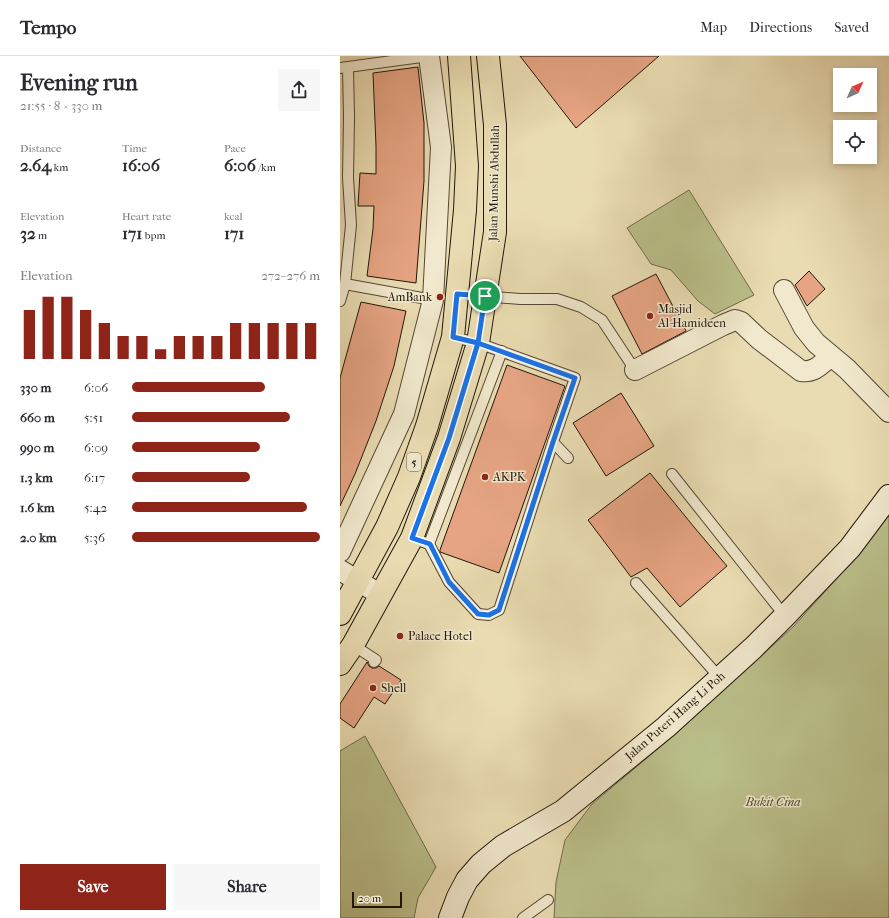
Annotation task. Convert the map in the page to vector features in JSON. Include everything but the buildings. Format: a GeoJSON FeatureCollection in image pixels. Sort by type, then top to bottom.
{"type":"FeatureCollection","features":[{"type":"Feature","properties":{"kind":"main road","name":"5"},"geometry":{"type":"LineString","coordinates":[[340,614],[349,575],[387,527],[409,477],[427,426],[453,337],[465,210],[467,166],[458,56]]}},
{"type":"Feature","properties":{"kind":"main road","name":"Jalan Munshi Abdullah"},"geometry":{"type":"LineString","coordinates":[[340,664],[353,645],[381,595],[421,541],[449,438],[478,343],[495,232],[495,125],[488,56]]}},
{"type":"Feature","properties":{"kind":"main road","name":"Jalan Puteri Hang Li Poh"},"geometry":{"type":"LineString","coordinates":[[450,918],[458,897],[467,880],[481,864],[503,846],[563,811],[666,727],[785,616],[850,548],[889,496]]}},
{"type":"Feature","properties":{"kind":"street"},"geometry":{"type":"LineString","coordinates":[[340,552],[404,414],[433,300],[441,147],[429,56]]}},
{"type":"Feature","properties":{"kind":"street"},"geometry":{"type":"LineString","coordinates":[[784,290],[804,328],[816,343],[847,369],[889,412]]}},
{"type":"Feature","properties":{"kind":"street"},"geometry":{"type":"LineString","coordinates":[[635,370],[735,320],[741,322],[759,339],[801,371],[808,372],[814,370],[831,356]]}},
{"type":"Feature","properties":{"kind":"street"},"geometry":{"type":"LineString","coordinates":[[349,575],[381,595]]}},
{"type":"Feature","properties":{"kind":"lane"},"geometry":{"type":"LineString","coordinates":[[340,301],[345,284],[351,225],[348,178],[349,117],[344,68],[429,56]]}},
{"type":"Feature","properties":{"kind":"lane"},"geometry":{"type":"LineString","coordinates":[[345,284],[433,300]]}},
{"type":"Feature","properties":{"kind":"lane"},"geometry":{"type":"LineString","coordinates":[[457,294],[520,299],[556,299],[581,307],[602,320],[635,370]]}},
{"type":"Feature","properties":{"kind":"lane"},"geometry":{"type":"LineString","coordinates":[[453,337],[502,351],[575,378],[499,610],[489,615],[478,614],[449,582],[421,541],[502,351]]}},
{"type":"Feature","properties":{"kind":"lane"},"geometry":{"type":"LineString","coordinates":[[553,442],[568,458]]}},
{"type":"Feature","properties":{"kind":"lane"},"geometry":{"type":"LineString","coordinates":[[672,474],[785,616]]}},
{"type":"Feature","properties":{"kind":"lane"},"geometry":{"type":"LineString","coordinates":[[636,583],[720,678]]}},
{"type":"Feature","properties":{"kind":"lane"},"geometry":{"type":"LineString","coordinates":[[353,645],[376,660],[374,662]]}},
{"type":"Feature","properties":{"kind":"lane"},"geometry":{"type":"LineString","coordinates":[[523,918],[548,900]]}},
{"type":"Feature","properties":{"kind":"green space"},"geometry":{"type":"Polygon","coordinates":[[[689,190],[754,295],[715,314],[698,301],[671,270],[651,264],[627,228],[689,190]]]}},
{"type":"Feature","properties":{"kind":"green space","name":"Bukit Cina"},"geometry":{"type":"Polygon","coordinates":[[[889,511],[889,918],[554,918],[556,882],[565,840],[592,804],[672,737],[793,627],[857,556],[889,511]]]}},
{"type":"Feature","properties":{"kind":"green space"},"geometry":{"type":"Polygon","coordinates":[[[365,736],[436,867],[418,898],[414,918],[340,918],[340,751],[365,736]]]}},
{"type":"Feature","properties":{"kind":"place","name":"AmBank"},"geometry":{"type":"Point","coordinates":[440,297]}},
{"type":"Feature","properties":{"kind":"place","name":"Masjid Al-Hamideen"},"geometry":{"type":"Point","coordinates":[650,316]}},
{"type":"Feature","properties":{"kind":"place","name":"AKPK"},"geometry":{"type":"Point","coordinates":[485,477]}},
{"type":"Feature","properties":{"kind":"place","name":"Palace Hotel"},"geometry":{"type":"Point","coordinates":[400,636]}},
{"type":"Feature","properties":{"kind":"place","name":"Shell"},"geometry":{"type":"Point","coordinates":[373,688]}},
{"type":"Feature","properties":{"kind":"route"},"geometry":{"type":"LineString","coordinates":[[485,296],[457,294],[453,337],[478,343],[449,438],[412,538],[430,544],[449,582],[478,614],[489,615],[499,610],[575,378],[478,343],[485,296]]}}]}
